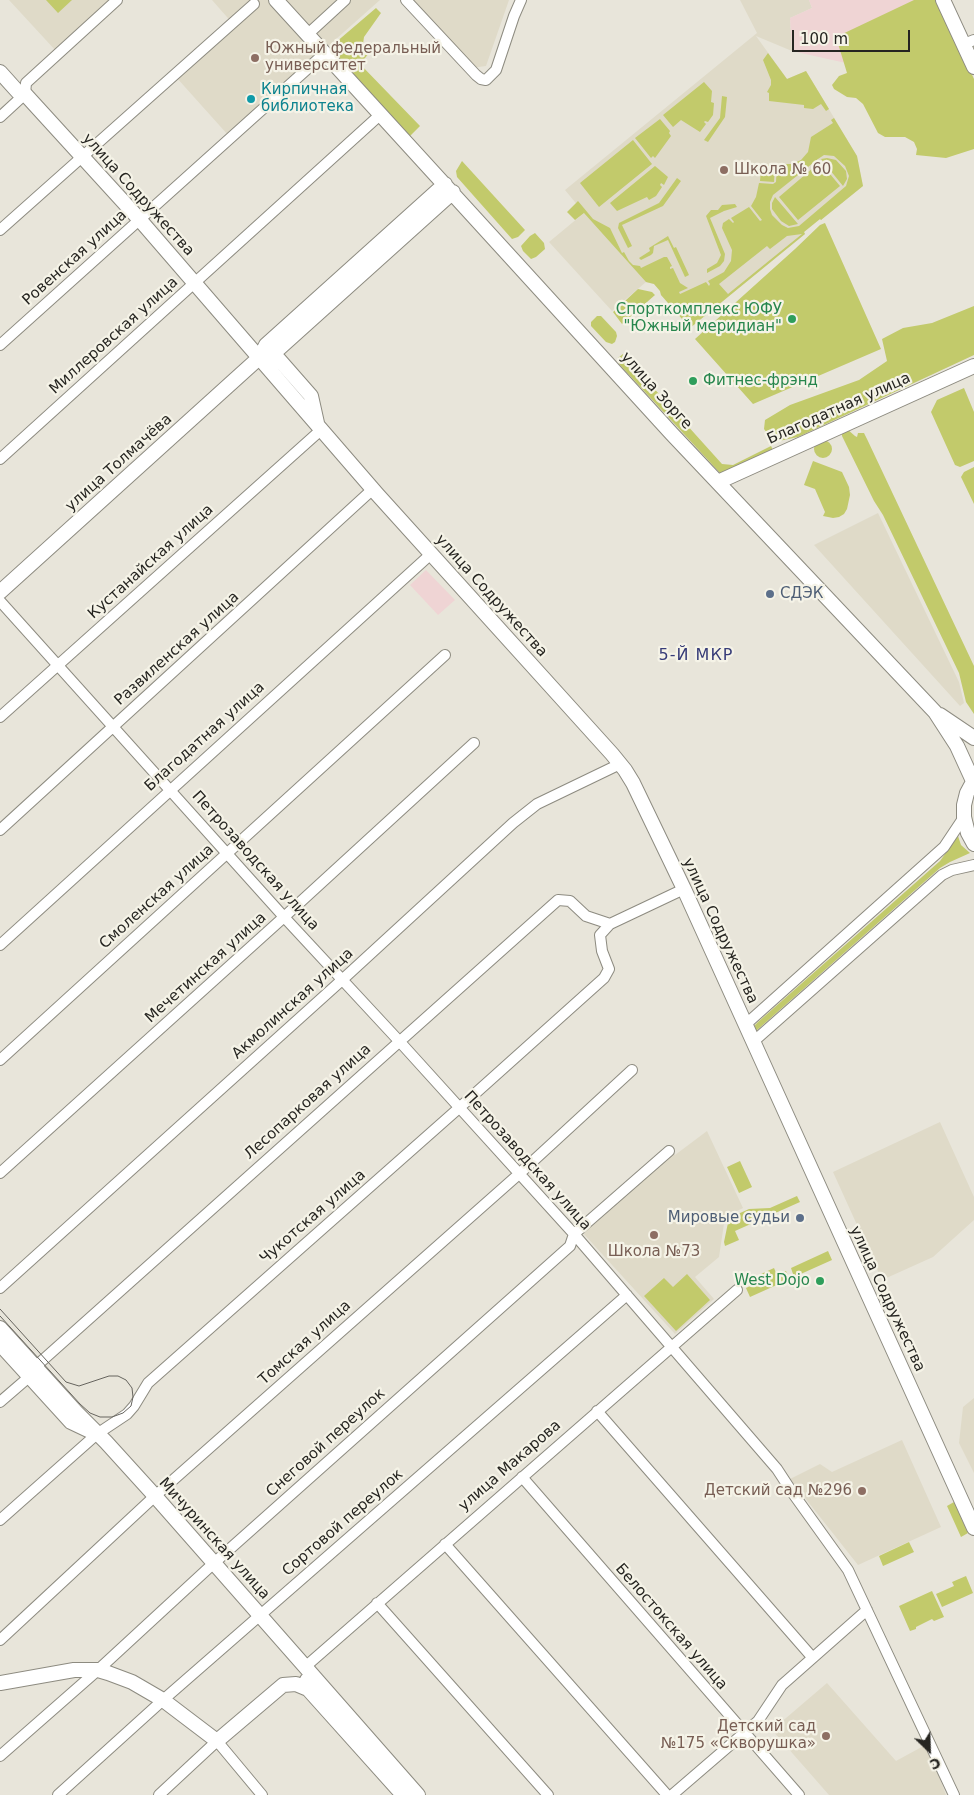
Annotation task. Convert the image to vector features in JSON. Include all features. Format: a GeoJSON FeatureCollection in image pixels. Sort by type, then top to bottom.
{"type":"FeatureCollection","features":[{"type":"Feature","properties":{"kind":"street"},"geometry":{"type":"LineString","coordinates":[[0,118],[25,94],[26,83],[118,0]]}},
{"type":"Feature","properties":{"kind":"street","name":"улица Зорге"},"geometry":{"type":"LineString","coordinates":[[276,0],[666,427],[935,712],[957,746],[973,781]]}},
{"type":"Feature","properties":{"kind":"street"},"geometry":{"type":"LineString","coordinates":[[308,34],[345,0]]}},
{"type":"Feature","properties":{"kind":"street"},"geometry":{"type":"LineString","coordinates":[[406,0],[476,75],[486,80],[496,70],[521,0]]}},
{"type":"Feature","properties":{"kind":"street"},"geometry":{"type":"LineString","coordinates":[[943,0],[969,42],[974,67]]}},
{"type":"Feature","properties":{"kind":"street"},"geometry":{"type":"LineString","coordinates":[[0,230],[254,4]]}},
{"type":"Feature","properties":{"kind":"street","name":"Ровенская улица"},"geometry":{"type":"LineString","coordinates":[[0,345],[325,53]]}},
{"type":"Feature","properties":{"kind":"street","name":"улица Содружества"},"geometry":{"type":"LineString","coordinates":[[0,72],[18,92],[25,94],[140,220],[248,344],[266,352],[319,427],[620,764],[633,783],[684,889],[974,1528]]}},
{"type":"Feature","properties":{"kind":"street","name":"Миллеровская улица"},"geometry":{"type":"LineString","coordinates":[[0,458],[381,114]]}},
{"type":"Feature","properties":{"kind":"street","name":"улица Толмачёва"},"geometry":{"type":"LineString","coordinates":[[0,592],[449,188]]}},
{"type":"Feature","properties":{"kind":"street","name":"Благодатная улица"},"geometry":{"type":"LineString","coordinates":[[718,482],[974,366]]}},
{"type":"Feature","properties":{"kind":"street","name":"Кустанайская улица"},"geometry":{"type":"LineString","coordinates":[[0,717],[319,427]]}},
{"type":"Feature","properties":{"kind":"street","name":"Развиленская улица"},"geometry":{"type":"LineString","coordinates":[[0,830],[373,489]]}},
{"type":"Feature","properties":{"kind":"street","name":"Благодатная улица"},"geometry":{"type":"LineString","coordinates":[[0,945],[431,554]]}},
{"type":"Feature","properties":{"kind":"street","name":"Петрозаводская улица"},"geometry":{"type":"LineString","coordinates":[[0,601],[284,917],[574,1234],[777,1469],[843,1561],[954,1795]]}},
{"type":"Feature","properties":{"kind":"street","name":"Смоленская улица"},"geometry":{"type":"LineString","coordinates":[[0,1060],[445,656]]}},
{"type":"Feature","properties":{"kind":"street","name":"улица Зорге"},"geometry":{"type":"LineString","coordinates":[[935,712],[974,738]]}},
{"type":"Feature","properties":{"kind":"street","name":"Мечетинская улица"},"geometry":{"type":"LineString","coordinates":[[0,1173],[474,743]]}},
{"type":"Feature","properties":{"kind":"street","name":"Акмолинская улица"},"geometry":{"type":"LineString","coordinates":[[0,1288],[513,823],[537,804],[620,764]]}},
{"type":"Feature","properties":{"kind":"street"},"geometry":{"type":"LineString","coordinates":[[973,781],[967,793],[964,817],[968,833],[974,844]]}},
{"type":"Feature","properties":{"kind":"street"},"geometry":{"type":"LineString","coordinates":[[745,1025],[944,847],[964,817]]}},
{"type":"Feature","properties":{"kind":"street"},"geometry":{"type":"LineString","coordinates":[[753,1042],[942,876],[952,870],[974,865]]}},
{"type":"Feature","properties":{"kind":"street"},"geometry":{"type":"LineString","coordinates":[[610,924],[684,889]]}},
{"type":"Feature","properties":{"kind":"street","name":"Лесопарковая улица"},"geometry":{"type":"LineString","coordinates":[[0,1402],[558,900],[570,901],[586,916],[610,924]]}},
{"type":"Feature","properties":{"kind":"street","name":"Чукотская улица"},"geometry":{"type":"LineString","coordinates":[[0,1520],[97,1434],[127,1414],[148,1382],[604,978],[609,969],[602,951],[600,935],[610,924]]}},
{"type":"Feature","properties":{"kind":"street","name":"Томская улица"},"geometry":{"type":"LineString","coordinates":[[0,1640],[155,1496],[519,1174],[632,1070]]}},
{"type":"Feature","properties":{"kind":"street","name":"Снеговой переулок"},"geometry":{"type":"LineString","coordinates":[[0,1756],[570,1246],[574,1234],[669,1150]]}},
{"type":"Feature","properties":{"kind":"street","name":"улица Макарова"},"geometry":{"type":"LineString","coordinates":[[305,1667],[737,1290]]}},
{"type":"Feature","properties":{"kind":"street","name":"Сортовой переулок"},"geometry":{"type":"LineString","coordinates":[[58,1795],[163,1700],[627,1295]]}},
{"type":"Feature","properties":{"kind":"street","name":"Мичуринская улица"},"geometry":{"type":"LineString","coordinates":[[0,1328],[71,1422],[97,1434],[155,1496],[418,1795]]}},
{"type":"Feature","properties":{"kind":"street","name":"Мичуринская улица"},"geometry":{"type":"LineString","coordinates":[[0,1344],[32,1372]]}},
{"type":"Feature","properties":{"kind":"street"},"geometry":{"type":"LineString","coordinates":[[598,1411],[812,1658]]}},
{"type":"Feature","properties":{"kind":"street","name":"Белостокская улица"},"geometry":{"type":"LineString","coordinates":[[522,1477],[799,1795]]}},
{"type":"Feature","properties":{"kind":"street"},"geometry":{"type":"LineString","coordinates":[[446,1544],[667,1795]]}},
{"type":"Feature","properties":{"kind":"street"},"geometry":{"type":"LineString","coordinates":[[377,1603],[548,1795]]}},
{"type":"Feature","properties":{"kind":"street"},"geometry":{"type":"LineString","coordinates":[[672,1795],[758,1721],[782,1685],[867,1610]]}},
{"type":"Feature","properties":{"kind":"street"},"geometry":{"type":"LineString","coordinates":[[305,1667],[308,1689]]}},
{"type":"Feature","properties":{"kind":"street"},"geometry":{"type":"LineString","coordinates":[[0,1683],[74,1670],[98,1670],[132,1682],[163,1700],[217,1741],[262,1795]]}},
{"type":"Feature","properties":{"kind":"street"},"geometry":{"type":"LineString","coordinates":[[159,1795],[217,1741],[283,1685],[296,1684],[308,1689],[403,1795]]}},
{"type":"Feature","properties":{"kind":"shaded area"},"geometry":{"type":"Polygon","coordinates":[[[9,0],[112,0],[56,51],[9,0]]]}},
{"type":"Feature","properties":{"kind":"shaded area","name":"Южный федеральный университет"},"geometry":{"type":"Polygon","coordinates":[[[212,0],[380,0],[228,135],[176,77],[234,25],[212,0]]]}},
{"type":"Feature","properties":{"kind":"shaded area","name":"Южный федеральный университет"},"geometry":{"type":"Polygon","coordinates":[[[410,0],[509,0],[486,66],[471,68],[410,0]]]}},
{"type":"Feature","properties":{"kind":"shaded area","name":"Школа № 60"},"geometry":{"type":"Polygon","coordinates":[[[740,0],[809,0],[812,8],[790,18],[792,51],[756,36],[787,79],[806,71],[857,156],[863,186],[804,232],[805,234],[690,328],[661,295],[654,284],[646,282],[612,311],[549,242],[584,213],[565,190],[757,33],[740,0]]]}},
{"type":"Feature","properties":{"kind":"shaded area"},"geometry":{"type":"Polygon","coordinates":[[[809,0],[937,0],[855,65],[792,51],[790,18],[812,8],[809,0]]]}},
{"type":"Feature","properties":{"kind":"shaded area"},"geometry":{"type":"Polygon","coordinates":[[[878,513],[959,682],[964,703],[960,706],[814,545],[878,513]]]}},
{"type":"Feature","properties":{"kind":"shaded area"},"geometry":{"type":"Polygon","coordinates":[[[426,570],[455,600],[438,615],[410,585],[426,570]]]}},
{"type":"Feature","properties":{"kind":"shaded area"},"geometry":{"type":"Polygon","coordinates":[[[940,1122],[974,1197],[974,1220],[933,1257],[882,1280],[833,1172],[940,1122]]]}},
{"type":"Feature","properties":{"kind":"shaded area","name":"Школа №73"},"geometry":{"type":"Polygon","coordinates":[[[707,1131],[743,1208],[725,1217],[719,1257],[695,1277],[714,1299],[675,1334],[582,1232],[672,1152],[675,1155],[707,1131]]]}},
{"type":"Feature","properties":{"kind":"shaded area"},"geometry":{"type":"Polygon","coordinates":[[[974,1398],[974,1473],[959,1443],[963,1407],[974,1398]]]}},
{"type":"Feature","properties":{"kind":"shaded area","name":"Детский сад №296"},"geometry":{"type":"Polygon","coordinates":[[[902,1440],[941,1527],[858,1565],[790,1479],[820,1464],[832,1472],[902,1440]]]}},
{"type":"Feature","properties":{"kind":"shaded area"},"geometry":{"type":"Polygon","coordinates":[[[827,1683],[896,1761],[927,1744],[946,1795],[829,1795],[772,1730],[827,1683]]]}},
{"type":"Feature","properties":{"kind":"green space"},"geometry":{"type":"Polygon","coordinates":[[[46,0],[72,0],[58,13],[46,0]]]}},
{"type":"Feature","properties":{"kind":"green space"},"geometry":{"type":"Polygon","coordinates":[[[914,0],[937,0],[974,79],[974,149],[946,158],[916,155],[917,149],[914,142],[905,137],[885,137],[878,133],[863,104],[856,98],[847,97],[834,89],[832,85],[839,76],[847,73],[836,37],[914,0]]]}},
{"type":"Feature","properties":{"kind":"green space"},"geometry":{"type":"Polygon","coordinates":[[[376,8],[381,13],[364,37],[363,44],[370,52],[360,64],[420,126],[409,137],[328,49],[376,8]]]}},
{"type":"Feature","properties":{"kind":"green space"},"geometry":{"type":"Polygon","coordinates":[[[768,53],[787,79],[806,71],[829,109],[826,111],[821,104],[813,109],[804,108],[804,105],[769,101],[769,93],[767,92],[771,85],[771,80],[763,60],[768,53]]]}},
{"type":"Feature","properties":{"kind":"green space"},"geometry":{"type":"Polygon","coordinates":[[[704,82],[712,91],[713,115],[708,122],[704,122],[706,124],[700,132],[681,120],[673,127],[663,115],[704,82]]]}},
{"type":"Feature","properties":{"kind":"green space"},"geometry":{"type":"Polygon","coordinates":[[[722,96],[727,97],[725,117],[708,142],[704,140],[720,118],[722,96]]]}},
{"type":"Feature","properties":{"kind":"green space"},"geometry":{"type":"Polygon","coordinates":[[[834,118],[857,156],[863,186],[804,232],[805,234],[690,328],[661,295],[654,284],[646,282],[584,213],[575,220],[567,212],[578,201],[593,219],[610,228],[622,253],[624,252],[633,265],[640,266],[641,268],[667,257],[672,266],[670,269],[673,268],[680,283],[688,288],[679,292],[680,294],[706,282],[709,286],[708,281],[724,272],[731,261],[732,250],[722,228],[723,223],[729,219],[733,223],[731,218],[749,207],[760,221],[762,220],[751,206],[756,197],[759,183],[773,184],[776,182],[777,164],[792,164],[801,160],[808,152],[811,137],[833,123],[831,120],[834,118]],[[824,155],[773,195],[770,209],[772,215],[782,225],[788,228],[799,226],[846,186],[849,176],[845,166],[834,156],[824,155]],[[802,234],[787,236],[770,249],[767,246],[719,284],[728,294],[802,234]]]}},
{"type":"Feature","properties":{"kind":"green space"},"geometry":{"type":"Polygon","coordinates":[[[660,119],[670,131],[671,136],[655,158],[653,156],[651,158],[635,138],[660,119]]]}},
{"type":"Feature","properties":{"kind":"green space"},"geometry":{"type":"Polygon","coordinates":[[[633,140],[652,164],[599,207],[580,183],[633,140]]]}},
{"type":"Feature","properties":{"kind":"green space"},"geometry":{"type":"Polygon","coordinates":[[[821,159],[836,160],[846,171],[847,179],[843,186],[821,159]]]}},
{"type":"Feature","properties":{"kind":"green space"},"geometry":{"type":"Polygon","coordinates":[[[462,161],[525,230],[518,237],[512,239],[457,177],[456,171],[462,161]]]}},
{"type":"Feature","properties":{"kind":"green space"},"geometry":{"type":"Polygon","coordinates":[[[820,162],[840,186],[798,220],[779,197],[820,162]]]}},
{"type":"Feature","properties":{"kind":"green space"},"geometry":{"type":"Polygon","coordinates":[[[767,165],[775,166],[774,182],[760,181],[761,170],[767,165]]]}},
{"type":"Feature","properties":{"kind":"green space"},"geometry":{"type":"Polygon","coordinates":[[[655,166],[668,177],[664,185],[661,183],[662,187],[656,196],[649,200],[647,197],[617,211],[610,203],[655,166]]]}},
{"type":"Feature","properties":{"kind":"green space"},"geometry":{"type":"Polygon","coordinates":[[[677,178],[681,181],[663,206],[622,225],[632,246],[628,248],[618,228],[619,223],[659,203],[677,178]]]}},
{"type":"Feature","properties":{"kind":"green space"},"geometry":{"type":"Polygon","coordinates":[[[775,197],[798,224],[789,226],[781,221],[772,209],[775,197]]]}},
{"type":"Feature","properties":{"kind":"green space"},"geometry":{"type":"Polygon","coordinates":[[[735,204],[737,207],[710,218],[725,254],[724,261],[720,266],[707,273],[707,269],[717,263],[721,255],[706,216],[711,210],[718,210],[722,205],[735,204]]]}},
{"type":"Feature","properties":{"kind":"green space","name":"Спорткомплекс ЮФУ \"Южный меридиан\""},"geometry":{"type":"Polygon","coordinates":[[[825,223],[881,349],[753,404],[695,339],[820,225],[825,223]]]}},
{"type":"Feature","properties":{"kind":"green space"},"geometry":{"type":"Polygon","coordinates":[[[535,233],[544,243],[545,249],[531,259],[521,246],[535,233]]]}},
{"type":"Feature","properties":{"kind":"green space"},"geometry":{"type":"Polygon","coordinates":[[[668,236],[674,248],[676,247],[689,275],[685,277],[668,240],[654,246],[651,255],[641,260],[639,258],[650,251],[649,248],[668,236]]]}},
{"type":"Feature","properties":{"kind":"green space"},"geometry":{"type":"Polygon","coordinates":[[[638,289],[652,292],[655,295],[622,324],[613,312],[638,289]]]}},
{"type":"Feature","properties":{"kind":"green space"},"geometry":{"type":"Polygon","coordinates":[[[974,306],[974,355],[798,437],[774,442],[764,429],[765,420],[790,405],[859,380],[887,361],[882,339],[903,328],[932,323],[974,306]]]}},
{"type":"Feature","properties":{"kind":"green space"},"geometry":{"type":"Polygon","coordinates":[[[597,316],[601,316],[616,332],[615,342],[612,344],[606,342],[591,326],[591,322],[597,316]]]}},
{"type":"Feature","properties":{"kind":"green space"},"geometry":{"type":"Polygon","coordinates":[[[623,354],[722,464],[733,465],[771,446],[774,452],[727,474],[720,473],[619,364],[618,358],[623,354]]]}},
{"type":"Feature","properties":{"kind":"green space"},"geometry":{"type":"Polygon","coordinates":[[[964,388],[974,412],[974,461],[960,467],[955,465],[931,412],[937,400],[964,388]]]}},
{"type":"Feature","properties":{"kind":"green space"},"geometry":{"type":"Polygon","coordinates":[[[847,429],[857,437],[858,433],[864,433],[974,666],[974,714],[966,702],[959,673],[883,515],[874,501],[842,436],[842,433],[847,429]]]}},
{"type":"Feature","properties":{"kind":"green space"},"geometry":{"type":"Polygon","coordinates":[[[823,440],[829,443],[832,449],[829,455],[823,458],[817,455],[814,449],[817,443],[823,440]]]}},
{"type":"Feature","properties":{"kind":"green space"},"geometry":{"type":"Polygon","coordinates":[[[813,461],[842,472],[849,487],[850,495],[847,509],[839,517],[823,516],[825,512],[815,489],[804,485],[813,461]]]}},
{"type":"Feature","properties":{"kind":"green space"},"geometry":{"type":"Polygon","coordinates":[[[974,467],[974,504],[961,477],[964,472],[974,467]]]}},
{"type":"Feature","properties":{"kind":"green space"},"geometry":{"type":"Polygon","coordinates":[[[958,836],[961,845],[970,853],[940,868],[756,1031],[753,1027],[758,1022],[940,861],[958,836]]]}},
{"type":"Feature","properties":{"kind":"green space"},"geometry":{"type":"Polygon","coordinates":[[[740,1161],[752,1187],[739,1193],[727,1167],[740,1161]]]}},
{"type":"Feature","properties":{"kind":"green space"},"geometry":{"type":"Polygon","coordinates":[[[797,1196],[800,1202],[735,1231],[739,1240],[725,1246],[724,1242],[729,1218],[749,1209],[770,1208],[797,1196]]]}},
{"type":"Feature","properties":{"kind":"green space"},"geometry":{"type":"Polygon","coordinates":[[[828,1251],[832,1260],[794,1277],[791,1268],[828,1251]]]}},
{"type":"Feature","properties":{"kind":"green space"},"geometry":{"type":"Polygon","coordinates":[[[774,1268],[777,1275],[786,1271],[790,1279],[750,1297],[746,1288],[763,1280],[761,1274],[774,1268]]]}},
{"type":"Feature","properties":{"kind":"green space"},"geometry":{"type":"Polygon","coordinates":[[[687,1274],[710,1300],[676,1331],[644,1296],[664,1278],[673,1287],[687,1274]]]}},
{"type":"Feature","properties":{"kind":"green space"},"geometry":{"type":"Polygon","coordinates":[[[954,1502],[968,1533],[961,1537],[947,1506],[954,1502]]]}},
{"type":"Feature","properties":{"kind":"green space"},"geometry":{"type":"Polygon","coordinates":[[[909,1542],[914,1552],[883,1566],[879,1556],[909,1542]]]}},
{"type":"Feature","properties":{"kind":"green space"},"geometry":{"type":"Polygon","coordinates":[[[966,1576],[973,1593],[942,1607],[936,1594],[954,1586],[952,1582],[966,1576]]]}},
{"type":"Feature","properties":{"kind":"green space"},"geometry":{"type":"Polygon","coordinates":[[[932,1591],[944,1617],[934,1621],[932,1619],[910,1631],[899,1606],[932,1591]]]}},
{"type":"Feature","properties":{"kind":"tram line"},"geometry":{"type":"LineString","coordinates":[[0,1309],[66,1382],[79,1386],[109,1376],[118,1376],[126,1380],[132,1388],[131,1406],[123,1413],[112,1417],[100,1417],[90,1413],[0,1316]]}},
{"type":"Feature","properties":{"kind":"place","name":"Южный федеральный университет"},"geometry":{"type":"Point","coordinates":[255,58]}},
{"type":"Feature","properties":{"kind":"place","name":"Кирпичная библиотека"},"geometry":{"type":"Point","coordinates":[251,99]}},
{"type":"Feature","properties":{"kind":"place","name":"Школа № 60"},"geometry":{"type":"Point","coordinates":[724,170]}},
{"type":"Feature","properties":{"kind":"place","name":"Спорткомплекс ЮФУ \"Южный меридиан\""},"geometry":{"type":"Point","coordinates":[792,319]}},
{"type":"Feature","properties":{"kind":"place","name":"Фитнес-фрэнд"},"geometry":{"type":"Point","coordinates":[693,381]}},
{"type":"Feature","properties":{"kind":"place","name":"СДЭК"},"geometry":{"type":"Point","coordinates":[770,594]}},
{"type":"Feature","properties":{"kind":"place","name":"Мировые судьи"},"geometry":{"type":"Point","coordinates":[800,1218]}},
{"type":"Feature","properties":{"kind":"place","name":"Школа №73"},"geometry":{"type":"Point","coordinates":[654,1235]}},
{"type":"Feature","properties":{"kind":"place","name":"West Dojo"},"geometry":{"type":"Point","coordinates":[820,1281]}},
{"type":"Feature","properties":{"kind":"place","name":"Детский сад №296"},"geometry":{"type":"Point","coordinates":[862,1491]}},
{"type":"Feature","properties":{"kind":"place","name":"Детский сад №175 «Скворушка»"},"geometry":{"type":"Point","coordinates":[826,1736]}},
{"type":"Feature","properties":{"kind":"district","name":"5-Й МКР"},"geometry":{"type":"Point","coordinates":[696,656]}}]}
